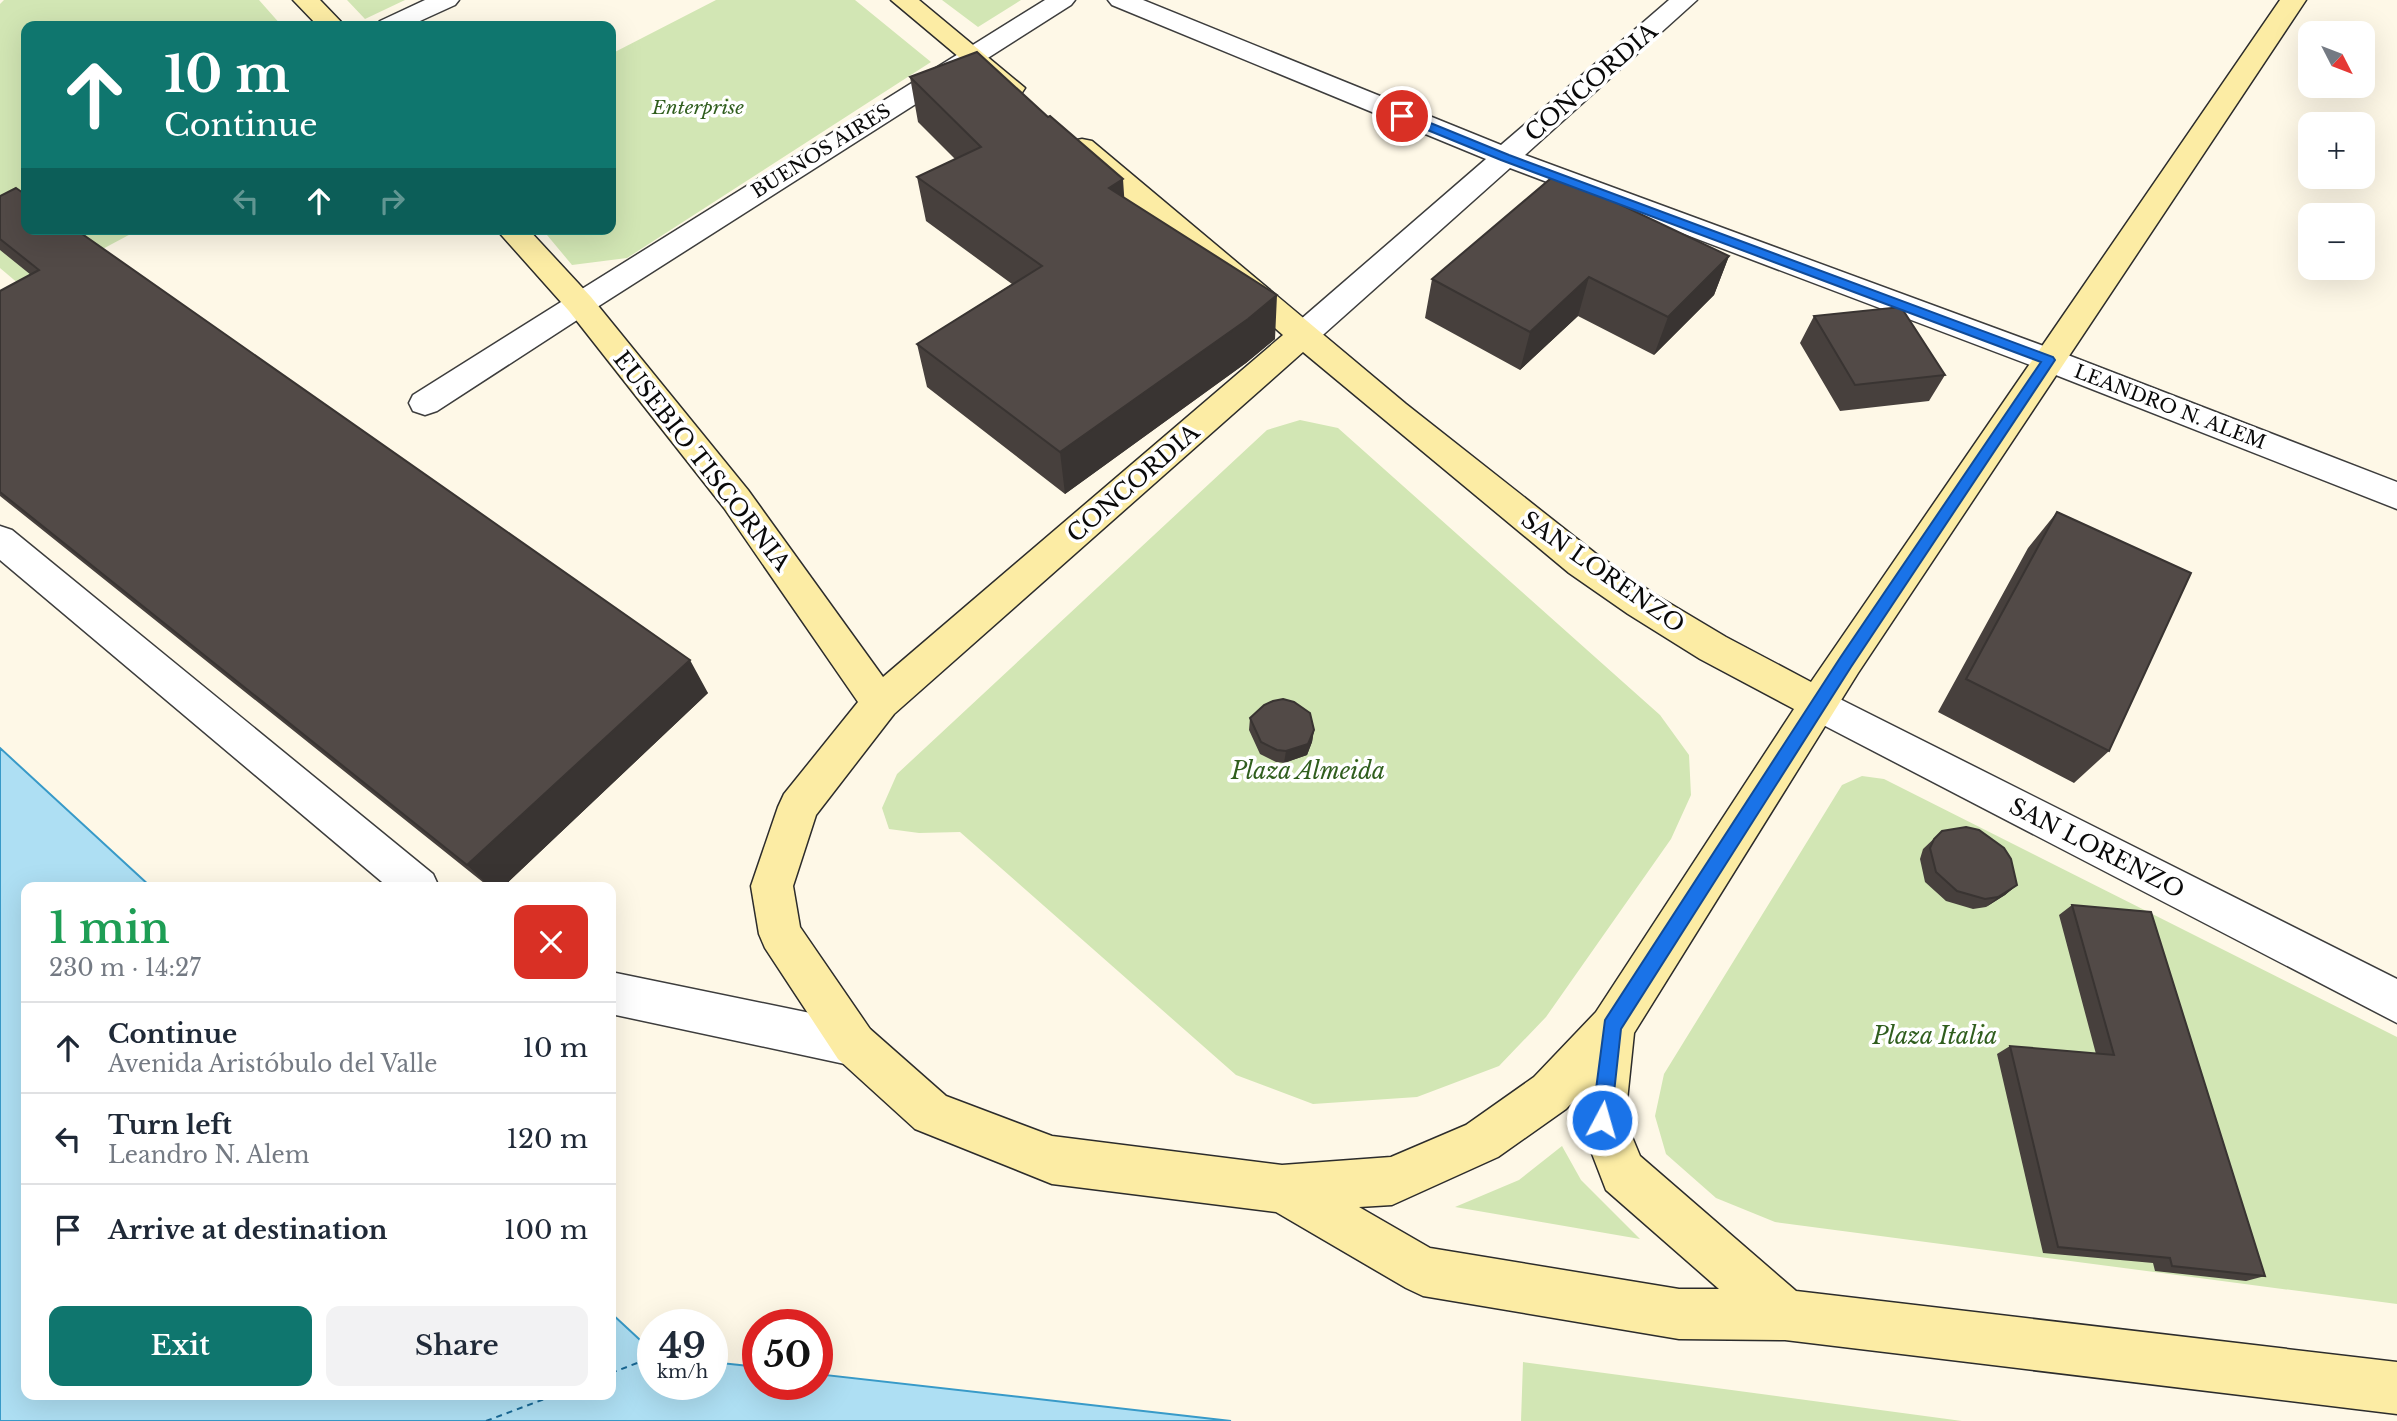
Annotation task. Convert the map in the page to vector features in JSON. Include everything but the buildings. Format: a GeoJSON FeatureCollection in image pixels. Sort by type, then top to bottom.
{"type":"FeatureCollection","features":[{"type":"Feature","properties":{"kind":"main road"},"geometry":{"type":"LineString","coordinates":[[306,0],[327,21]]}},
{"type":"Feature","properties":{"kind":"main road","name":"SAN LORENZO"},"geometry":{"type":"LineString","coordinates":[[904,0],[1048,118],[1394,412],[1582,563],[1703,642],[1818,704]]}},
{"type":"Feature","properties":{"kind":"main road"},"geometry":{"type":"LineString","coordinates":[[1282,1189],[1392,1181],[1482,1141],[1550,1093],[1612,1027],[1818,704],[2293,0]]}},
{"type":"Feature","properties":{"kind":"main road","name":"EUSEBIO TISCORNIA"},"geometry":{"type":"LineString","coordinates":[[517,235],[580,304],[736,499],[880,703]]}},
{"type":"Feature","properties":{"kind":"main road","name":"CONCORDIA"},"geometry":{"type":"LineString","coordinates":[[1282,1189],[1052,1160],[930,1113],[854,1044],[780,934],[772,886],[798,807],[880,703],[1304,334]]}},
{"type":"Feature","properties":{"kind":"main road"},"geometry":{"type":"LineString","coordinates":[[1612,1027],[1602,1120],[1623,1173],[1785,1315]]}},
{"type":"Feature","properties":{"kind":"main road"},"geometry":{"type":"LineString","coordinates":[[1282,1189],[1423,1271],[1679,1314],[1785,1315],[2397,1388]]}},
{"type":"Feature","properties":{"kind":"street"},"geometry":{"type":"LineString","coordinates":[[400,21],[446,0]]}},
{"type":"Feature","properties":{"kind":"street","name":"BUENOS AIRES"},"geometry":{"type":"LineString","coordinates":[[425,403],[1062,0]]}},
{"type":"Feature","properties":{"kind":"street","name":"LEANDRO N. ALEM"},"geometry":{"type":"LineString","coordinates":[[1121,0],[1505,158],[2049,360],[2397,496]]}},
{"type":"Feature","properties":{"kind":"street","name":"CONCORDIA"},"geometry":{"type":"LineString","coordinates":[[1304,334],[1684,0]]}},
{"type":"Feature","properties":{"kind":"street"},"geometry":{"type":"LineString","coordinates":[[0,540],[412,882]]}},
{"type":"Feature","properties":{"kind":"street","name":"SAN LORENZO"},"geometry":{"type":"LineString","coordinates":[[1818,704],[2397,1002]]}},
{"type":"Feature","properties":{"kind":"street"},"geometry":{"type":"LineString","coordinates":[[616,994],[854,1044]]}},
{"type":"Feature","properties":{"kind":"green space"},"geometry":{"type":"Polygon","coordinates":[[[4,0],[259,0],[278,21],[21,21],[21,235],[129,235],[26,290],[0,268],[0,4],[4,0]]]}},
{"type":"Feature","properties":{"kind":"green space"},"geometry":{"type":"Polygon","coordinates":[[[347,0],[405,0],[365,19],[347,0]]]}},
{"type":"Feature","properties":{"kind":"green space","name":"Enterprise"},"geometry":{"type":"Polygon","coordinates":[[[716,0],[855,0],[931,62],[627,258],[572,265],[547,235],[616,235],[616,51],[716,0]]]}},
{"type":"Feature","properties":{"kind":"green space"},"geometry":{"type":"Polygon","coordinates":[[[942,0],[1021,0],[978,27],[942,0]]]}},
{"type":"Feature","properties":{"kind":"green space","name":"Plaza Almeida"},"geometry":{"type":"Polygon","coordinates":[[[1300,420],[1338,428],[1660,715],[1689,755],[1691,795],[1671,839],[1546,1017],[1499,1066],[1417,1097],[1313,1104],[1236,1075],[960,832],[919,833],[889,829],[882,808],[897,774],[1267,430],[1300,420]]]}},
{"type":"Feature","properties":{"kind":"green space","name":"Plaza Italia"},"geometry":{"type":"Polygon","coordinates":[[[1862,776],[1884,779],[2397,1037],[2397,1304],[1775,1222],[1716,1198],[1666,1154],[1655,1116],[1664,1074],[1842,785],[1862,776]]]}},
{"type":"Feature","properties":{"kind":"green space"},"geometry":{"type":"Polygon","coordinates":[[[1562,1146],[1581,1180],[1640,1239],[1455,1207],[1519,1180],[1562,1146]]]}},
{"type":"Feature","properties":{"kind":"green space"},"geometry":{"type":"Polygon","coordinates":[[[1523,1362],[1962,1421],[1521,1421],[1523,1362]]]}},
{"type":"Feature","properties":{"kind":"water"},"geometry":{"type":"Polygon","coordinates":[[[0,748],[146,882],[21,882],[21,1400],[616,1400],[616,1318],[637,1337],[637,1400],[728,1400],[728,1364],[742,1365],[742,1400],[833,1400],[833,1376],[1231,1421],[0,1421],[0,748]]]}},
{"type":"Feature","properties":{"kind":"ferry route"},"geometry":{"type":"LineString","coordinates":[[616,1371],[637,1363]]}},
{"type":"Feature","properties":{"kind":"ferry route"},"geometry":{"type":"LineString","coordinates":[[486,1421],[542,1400]]}},
{"type":"Feature","properties":{"kind":"route"},"geometry":{"type":"LineString","coordinates":[[1402,116],[1505,158],[2049,360],[1845,663],[1612,1027],[1602,1120]]}}]}
